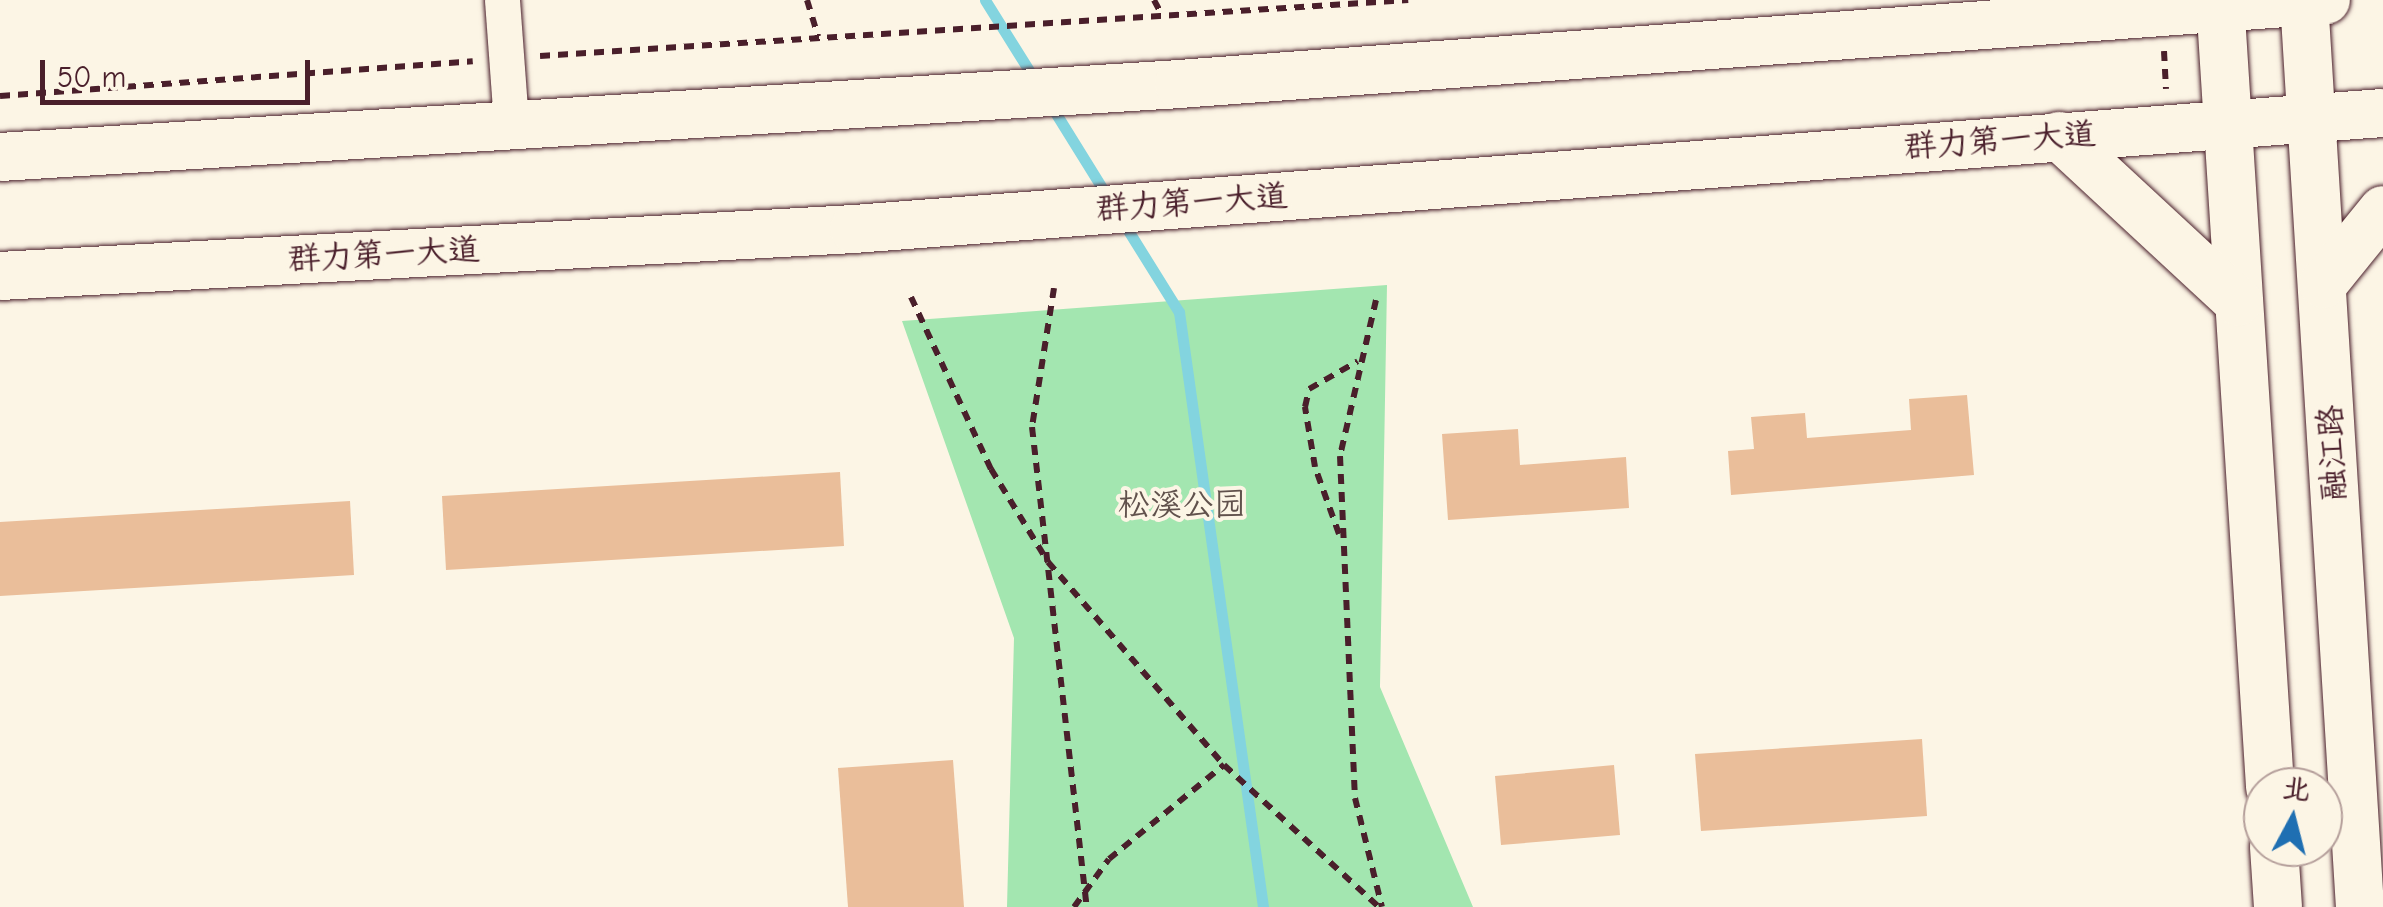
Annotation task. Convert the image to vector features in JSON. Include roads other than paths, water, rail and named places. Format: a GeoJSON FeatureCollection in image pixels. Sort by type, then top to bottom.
{"type":"FeatureCollection","features":[{"type":"Feature","properties":{"kind":"main road"},"geometry":{"type":"LineString","coordinates":[[0,158],[1179,84],[2082,8],[2312,0]]}},
{"type":"Feature","properties":{"kind":"main road","name":"融江路"},"geometry":{"type":"LineString","coordinates":[[2312,0],[2312,118],[2360,907]]}},
{"type":"Feature","properties":{"kind":"main road"},"geometry":{"type":"LineString","coordinates":[[2220,4],[2269,767]]}},
{"type":"Feature","properties":{"kind":"main road","name":"群力第一大道"},"geometry":{"type":"LineString","coordinates":[[0,276],[854,229],[2383,114]]}},
{"type":"Feature","properties":{"kind":"main road"},"geometry":{"type":"LineString","coordinates":[[2058,136],[2238,302]]}},
{"type":"Feature","properties":{"kind":"main road"},"geometry":{"type":"LineString","coordinates":[[2322,284],[2383,210]]}},
{"type":"Feature","properties":{"kind":"main road"},"geometry":{"type":"LineString","coordinates":[[2275,867],[2278,907]]}},
{"type":"Feature","properties":{"kind":"street"},"geometry":{"type":"LineString","coordinates":[[502,0],[512,124]]}},
{"type":"Feature","properties":{"kind":"waterway"},"geometry":{"type":"LineString","coordinates":[[985,0],[1035,80]]}},
{"type":"Feature","properties":{"kind":"waterway"},"geometry":{"type":"LineString","coordinates":[[1050,104],[1109,199]]}},
{"type":"Feature","properties":{"kind":"waterway"},"geometry":{"type":"LineString","coordinates":[[1121,219],[1179,312],[1263,907]]}},
{"type":"Feature","properties":{"kind":"park label","name":"松溪公园"},"geometry":{"type":"Point","coordinates":[1182,505]}}]}
